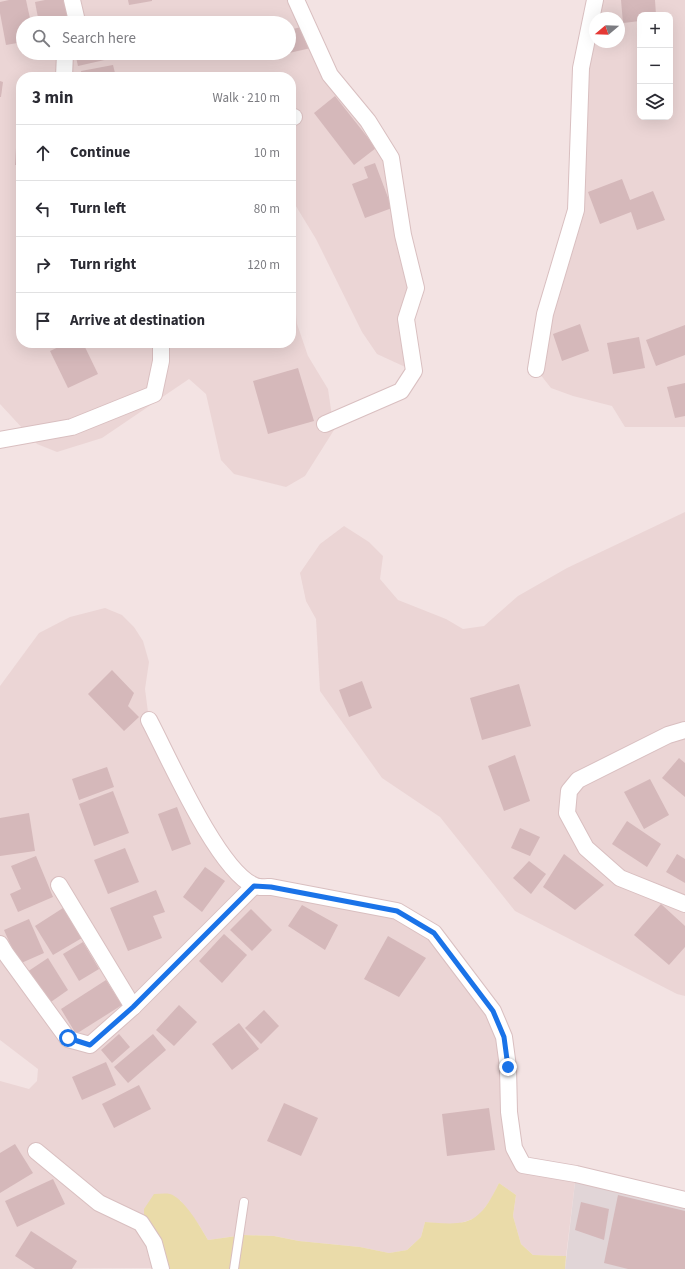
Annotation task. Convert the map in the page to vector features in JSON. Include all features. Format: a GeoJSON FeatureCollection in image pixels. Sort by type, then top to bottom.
{"type":"FeatureCollection","features":[{"type":"Feature","properties":{"kind":"street"},"geometry":{"type":"LineString","coordinates":[[72,0],[76,16]]}},
{"type":"Feature","properties":{"kind":"street"},"geometry":{"type":"LineString","coordinates":[[296,0],[330,75],[368,121],[390,158],[403,235],[416,288],[406,319],[414,371],[401,391],[325,424]]}},
{"type":"Feature","properties":{"kind":"street"},"geometry":{"type":"LineString","coordinates":[[536,369],[545,314],[576,210],[581,68],[595,0]]}},
{"type":"Feature","properties":{"kind":"street"},"geometry":{"type":"LineString","coordinates":[[64,72],[65,60]]}},
{"type":"Feature","properties":{"kind":"street"},"geometry":{"type":"LineString","coordinates":[[0,440],[72,427],[154,394],[161,361],[161,348]]}},
{"type":"Feature","properties":{"kind":"street"},"geometry":{"type":"LineString","coordinates":[[149,720],[210,836],[235,872],[254,886],[271,887],[397,911],[434,933],[493,1011],[504,1037],[508,1067],[508,1112],[514,1148],[523,1165],[576,1174],[685,1200]]}},
{"type":"Feature","properties":{"kind":"street"},"geometry":{"type":"LineString","coordinates":[[685,730],[668,735],[578,780],[569,791],[567,813],[586,848],[620,878],[685,904]]}},
{"type":"Feature","properties":{"kind":"street"},"geometry":{"type":"LineString","coordinates":[[59,885],[133,1007]]}},
{"type":"Feature","properties":{"kind":"street"},"geometry":{"type":"LineString","coordinates":[[0,944],[68,1038],[90,1045],[133,1007],[254,886]]}},
{"type":"Feature","properties":{"kind":"street"},"geometry":{"type":"LineString","coordinates":[[36,1150],[99,1203],[141,1223],[154,1243],[161,1269]]}},
{"type":"Feature","properties":{"kind":"lane"},"geometry":{"type":"LineString","coordinates":[[234,1269],[244,1202]]}},
{"type":"Feature","properties":{"kind":"shaded area"},"geometry":{"type":"Polygon","coordinates":[[[0,0],[296,0],[330,75],[391,158],[416,288],[406,319],[414,371],[377,354],[362,332],[316,239],[296,206],[296,72],[16,72],[16,348],[296,348],[296,314],[297,324],[308,356],[328,389],[334,430],[305,476],[286,487],[234,474],[221,460],[206,394],[189,379],[102,438],[57,452],[37,444],[0,404],[0,0]]]}},
{"type":"Feature","properties":{"kind":"shaded area"},"geometry":{"type":"Polygon","coordinates":[[[595,0],[685,0],[685,427],[625,427],[612,406],[573,396],[551,388],[536,369],[576,210],[591,48],[625,48],[625,12],[594,12],[595,0]]]}},
{"type":"Feature","properties":{"kind":"shaded area"},"geometry":{"type":"Polygon","coordinates":[[[685,512],[685,996],[677,994],[515,911],[440,817],[382,778],[320,691],[316,619],[306,601],[300,573],[320,544],[344,526],[369,542],[383,556],[380,579],[398,600],[446,619],[463,629],[484,626],[518,596],[567,568],[685,512]]]}},
{"type":"Feature","properties":{"kind":"shaded area"},"geometry":{"type":"Polygon","coordinates":[[[105,608],[122,615],[134,627],[143,641],[149,662],[145,689],[149,720],[183,786],[254,886],[397,911],[434,933],[493,1011],[523,1165],[576,1174],[566,1256],[533,1255],[521,1244],[513,1216],[516,1195],[499,1183],[491,1199],[478,1217],[455,1225],[425,1222],[421,1237],[407,1250],[389,1253],[360,1247],[299,1241],[274,1236],[244,1235],[208,1240],[199,1225],[180,1200],[162,1268],[0,1269],[0,1081],[29,1089],[37,1081],[38,1069],[0,1040],[0,686],[39,633],[70,617],[105,608]]]}},
{"type":"Feature","properties":{"kind":"shaded area"},"geometry":{"type":"Polygon","coordinates":[[[576,1174],[685,1200],[685,1269],[565,1269],[576,1174]]]}},
{"type":"Feature","properties":{"kind":"shaded area"},"geometry":{"type":"Polygon","coordinates":[[[499,1183],[516,1195],[513,1216],[521,1244],[533,1255],[566,1256],[565,1269],[163,1269],[144,1226],[144,1209],[154,1194],[170,1194],[181,1201],[186,1207],[197,1221],[208,1240],[244,1235],[274,1236],[299,1241],[360,1247],[389,1253],[407,1250],[421,1237],[425,1222],[463,1222],[479,1214],[492,1197],[499,1183]]]}},
{"type":"Feature","properties":{"kind":"building"},"geometry":{"type":"Polygon","coordinates":[[[9,0],[26,0],[29,16],[16,16],[16,43],[6,45],[0,13],[0,2],[9,0]]]}},
{"type":"Feature","properties":{"kind":"building"},"geometry":{"type":"Polygon","coordinates":[[[45,0],[64,0],[67,16],[38,16],[35,2],[45,0]]]}},
{"type":"Feature","properties":{"kind":"building"},"geometry":{"type":"Polygon","coordinates":[[[128,0],[152,0],[152,1],[129,5],[128,0]]]}},
{"type":"Feature","properties":{"kind":"building"},"geometry":{"type":"Polygon","coordinates":[[[621,0],[655,0],[656,12],[637,12],[637,21],[625,23],[625,12],[622,12],[621,0]]]}},
{"type":"Feature","properties":{"kind":"building"},"geometry":{"type":"Polygon","coordinates":[[[305,26],[311,48],[296,51],[296,28],[305,26]]]}},
{"type":"Feature","properties":{"kind":"building"},"geometry":{"type":"Polygon","coordinates":[[[77,60],[104,60],[78,66],[77,60]]]}},
{"type":"Feature","properties":{"kind":"building"},"geometry":{"type":"Polygon","coordinates":[[[113,65],[115,72],[81,72],[113,65]]]}},
{"type":"Feature","properties":{"kind":"building"},"geometry":{"type":"Polygon","coordinates":[[[0,81],[3,82],[1,97],[0,97],[0,81]]]}},
{"type":"Feature","properties":{"kind":"building"},"geometry":{"type":"Polygon","coordinates":[[[335,96],[376,148],[354,165],[314,113],[335,96]]]}},
{"type":"Feature","properties":{"kind":"building"},"geometry":{"type":"Polygon","coordinates":[[[375,163],[392,208],[365,218],[352,184],[368,178],[364,167],[375,163]]]}},
{"type":"Feature","properties":{"kind":"building"},"geometry":{"type":"Polygon","coordinates":[[[622,179],[630,200],[653,191],[665,220],[637,230],[631,212],[600,224],[588,192],[622,179]]]}},
{"type":"Feature","properties":{"kind":"building"},"geometry":{"type":"Polygon","coordinates":[[[580,324],[589,351],[562,361],[553,334],[580,324]]]}},
{"type":"Feature","properties":{"kind":"building"},"geometry":{"type":"Polygon","coordinates":[[[685,325],[685,355],[656,366],[646,340],[685,325]]]}},
{"type":"Feature","properties":{"kind":"building"},"geometry":{"type":"Polygon","coordinates":[[[639,337],[645,368],[613,374],[607,343],[639,337]]]}},
{"type":"Feature","properties":{"kind":"building"},"geometry":{"type":"Polygon","coordinates":[[[56,348],[85,348],[98,374],[68,388],[50,351],[56,348]]]}},
{"type":"Feature","properties":{"kind":"building"},"geometry":{"type":"Polygon","coordinates":[[[298,368],[314,421],[268,434],[253,381],[298,368]]]}},
{"type":"Feature","properties":{"kind":"building"},"geometry":{"type":"Polygon","coordinates":[[[685,383],[685,416],[675,418],[667,387],[685,383]]]}},
{"type":"Feature","properties":{"kind":"building"},"geometry":{"type":"Polygon","coordinates":[[[112,670],[134,693],[128,706],[139,717],[124,731],[88,694],[112,670]]]}},
{"type":"Feature","properties":{"kind":"building"},"geometry":{"type":"Polygon","coordinates":[[[362,681],[372,708],[349,717],[339,690],[362,681]]]}},
{"type":"Feature","properties":{"kind":"building"},"geometry":{"type":"Polygon","coordinates":[[[519,684],[531,726],[482,740],[470,698],[519,684]]]}},
{"type":"Feature","properties":{"kind":"building"},"geometry":{"type":"Polygon","coordinates":[[[515,755],[530,801],[504,811],[488,766],[515,755]]]}},
{"type":"Feature","properties":{"kind":"building"},"geometry":{"type":"Polygon","coordinates":[[[679,758],[685,763],[685,797],[662,778],[679,758]]]}},
{"type":"Feature","properties":{"kind":"building"},"geometry":{"type":"Polygon","coordinates":[[[107,767],[114,787],[79,800],[72,779],[107,767]]]}},
{"type":"Feature","properties":{"kind":"building"},"geometry":{"type":"Polygon","coordinates":[[[650,779],[669,815],[644,829],[624,792],[650,779]]]}},
{"type":"Feature","properties":{"kind":"building"},"geometry":{"type":"Polygon","coordinates":[[[113,791],[129,833],[94,846],[79,804],[113,791]]]}},
{"type":"Feature","properties":{"kind":"building"},"geometry":{"type":"Polygon","coordinates":[[[177,807],[191,844],[172,851],[158,814],[177,807]]]}},
{"type":"Feature","properties":{"kind":"building"},"geometry":{"type":"Polygon","coordinates":[[[29,813],[35,851],[0,856],[0,818],[29,813]]]}},
{"type":"Feature","properties":{"kind":"building"},"geometry":{"type":"Polygon","coordinates":[[[627,821],[661,844],[647,867],[612,844],[627,821]]]}},
{"type":"Feature","properties":{"kind":"building"},"geometry":{"type":"Polygon","coordinates":[[[520,828],[540,837],[530,856],[511,848],[520,828]]]}},
{"type":"Feature","properties":{"kind":"building"},"geometry":{"type":"Polygon","coordinates":[[[125,848],[139,882],[108,894],[94,860],[125,848]]]}},
{"type":"Feature","properties":{"kind":"building"},"geometry":{"type":"Polygon","coordinates":[[[564,854],[604,885],[575,910],[543,887],[564,854]]]}},
{"type":"Feature","properties":{"kind":"building"},"geometry":{"type":"Polygon","coordinates":[[[677,854],[685,859],[685,883],[666,872],[677,854]]]}},
{"type":"Feature","properties":{"kind":"building"},"geometry":{"type":"Polygon","coordinates":[[[36,856],[53,897],[18,912],[10,894],[21,889],[11,866],[36,856]]]}},
{"type":"Feature","properties":{"kind":"building"},"geometry":{"type":"Polygon","coordinates":[[[529,861],[546,874],[531,894],[513,878],[529,861]]]}},
{"type":"Feature","properties":{"kind":"building"},"geometry":{"type":"Polygon","coordinates":[[[205,867],[225,881],[202,912],[183,897],[205,867]]]}},
{"type":"Feature","properties":{"kind":"building"},"geometry":{"type":"Polygon","coordinates":[[[156,890],[165,912],[153,916],[162,938],[128,951],[110,908],[156,890]]]}},
{"type":"Feature","properties":{"kind":"building"},"geometry":{"type":"Polygon","coordinates":[[[661,904],[685,926],[685,947],[669,965],[634,935],[661,904]]]}},
{"type":"Feature","properties":{"kind":"building"},"geometry":{"type":"Polygon","coordinates":[[[302,905],[338,925],[325,950],[288,926],[302,905]]]}},
{"type":"Feature","properties":{"kind":"building"},"geometry":{"type":"Polygon","coordinates":[[[63,908],[82,938],[53,955],[35,926],[63,908]]]}},
{"type":"Feature","properties":{"kind":"building"},"geometry":{"type":"Polygon","coordinates":[[[251,909],[272,930],[252,951],[230,930],[251,909]]]}},
{"type":"Feature","properties":{"kind":"building"},"geometry":{"type":"Polygon","coordinates":[[[29,919],[44,953],[19,964],[4,930],[29,919]]]}},
{"type":"Feature","properties":{"kind":"building"},"geometry":{"type":"Polygon","coordinates":[[[224,934],[247,955],[222,983],[199,961],[224,934]]]}},
{"type":"Feature","properties":{"kind":"building"},"geometry":{"type":"Polygon","coordinates":[[[388,936],[426,958],[399,997],[364,979],[388,936]]]}},
{"type":"Feature","properties":{"kind":"building"},"geometry":{"type":"Polygon","coordinates":[[[83,942],[99,969],[79,981],[63,954],[83,942]]]}},
{"type":"Feature","properties":{"kind":"building"},"geometry":{"type":"Polygon","coordinates":[[[48,958],[68,990],[48,1004],[27,972],[48,958]]]}},
{"type":"Feature","properties":{"kind":"building"},"geometry":{"type":"Polygon","coordinates":[[[106,980],[122,1005],[76,1034],[61,1009],[106,980]]]}},
{"type":"Feature","properties":{"kind":"building"},"geometry":{"type":"Polygon","coordinates":[[[179,1005],[197,1022],[174,1046],[156,1030],[179,1005]]]}},
{"type":"Feature","properties":{"kind":"building"},"geometry":{"type":"Polygon","coordinates":[[[264,1010],[279,1026],[261,1044],[245,1028],[264,1010]]]}},
{"type":"Feature","properties":{"kind":"building"},"geometry":{"type":"Polygon","coordinates":[[[239,1023],[259,1049],[232,1070],[212,1044],[239,1023]]]}},
{"type":"Feature","properties":{"kind":"building"},"geometry":{"type":"Polygon","coordinates":[[[119,1034],[130,1047],[112,1063],[101,1050],[119,1034]]]}},
{"type":"Feature","properties":{"kind":"building"},"geometry":{"type":"Polygon","coordinates":[[[153,1034],[166,1050],[128,1083],[114,1067],[153,1034]]]}},
{"type":"Feature","properties":{"kind":"building"},"geometry":{"type":"Polygon","coordinates":[[[106,1062],[116,1085],[82,1100],[72,1077],[106,1062]]]}},
{"type":"Feature","properties":{"kind":"building"},"geometry":{"type":"Polygon","coordinates":[[[139,1085],[151,1109],[114,1128],[102,1104],[139,1085]]]}},
{"type":"Feature","properties":{"kind":"building"},"geometry":{"type":"Polygon","coordinates":[[[284,1103],[318,1118],[301,1156],[267,1141],[284,1103]]]}},
{"type":"Feature","properties":{"kind":"building"},"geometry":{"type":"Polygon","coordinates":[[[489,1108],[495,1150],[447,1156],[442,1114],[489,1108]]]}},
{"type":"Feature","properties":{"kind":"building"},"geometry":{"type":"Polygon","coordinates":[[[15,1144],[33,1173],[0,1193],[0,1153],[15,1144]]]}},
{"type":"Feature","properties":{"kind":"building"},"geometry":{"type":"Polygon","coordinates":[[[53,1179],[65,1204],[17,1227],[5,1201],[53,1179]]]}},
{"type":"Feature","properties":{"kind":"building"},"geometry":{"type":"Polygon","coordinates":[[[618,1195],[685,1211],[685,1269],[628,1269],[604,1263],[618,1195]]]}},
{"type":"Feature","properties":{"kind":"building"},"geometry":{"type":"Polygon","coordinates":[[[581,1202],[609,1209],[604,1240],[575,1230],[581,1202]]]}},
{"type":"Feature","properties":{"kind":"building"},"geometry":{"type":"Polygon","coordinates":[[[31,1231],[77,1261],[72,1269],[35,1269],[15,1256],[31,1231]]]}},
{"type":"Feature","properties":{"kind":"route"},"geometry":{"type":"LineString","coordinates":[[68,1038],[90,1045],[133,1007],[254,886],[271,887],[397,911],[434,933],[493,1011],[504,1037],[508,1067]]}}]}
